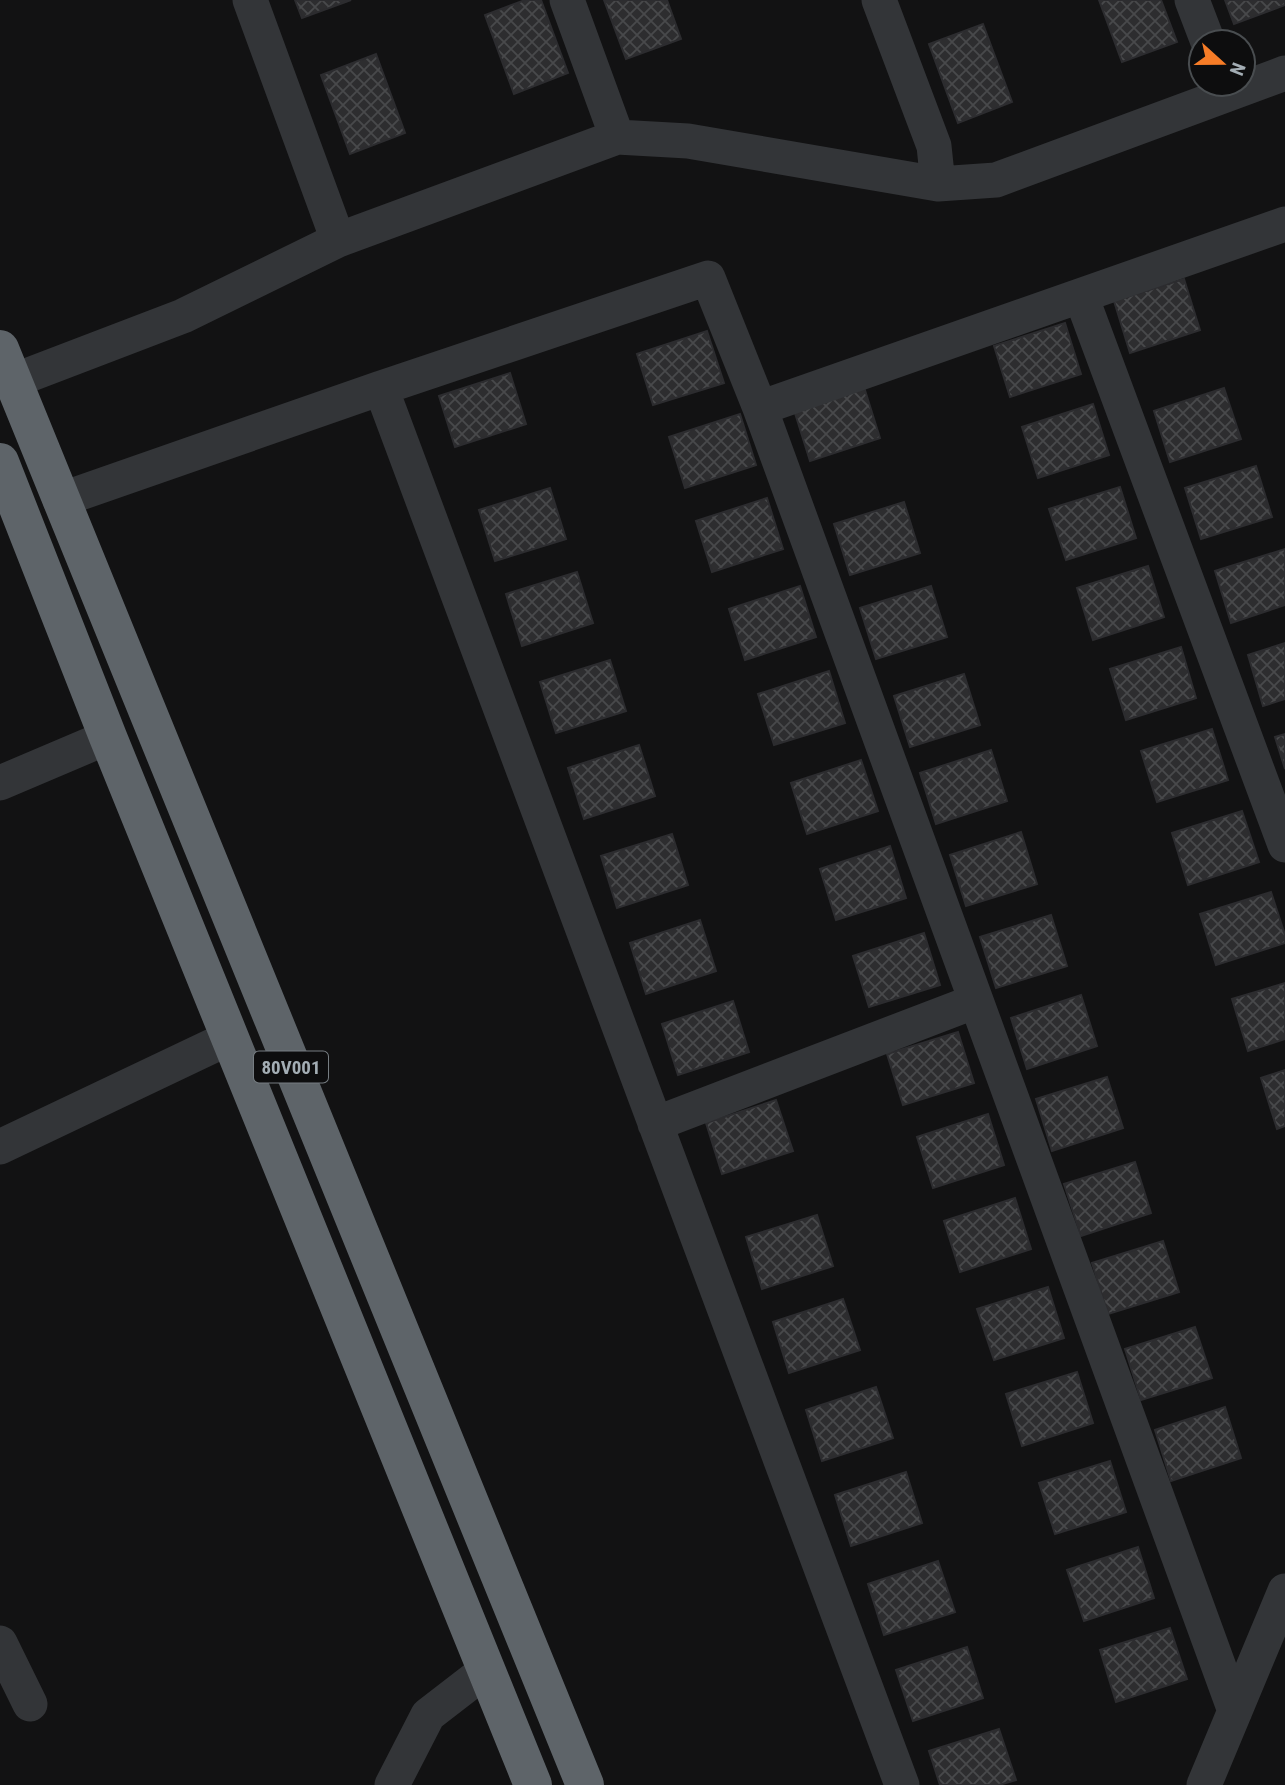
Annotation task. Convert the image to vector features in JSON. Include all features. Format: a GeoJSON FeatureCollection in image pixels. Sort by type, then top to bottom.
{"type":"FeatureCollection","features":[{"type":"Feature","properties":{"kind":"highway","name":"80V001"},"geometry":{"type":"LineString","coordinates":[[6,365],[585,1785]]}},
{"type":"Feature","properties":{"kind":"highway","name":"80V001"},"geometry":{"type":"LineString","coordinates":[[0,462],[229,1038],[533,1785]]}},
{"type":"Feature","properties":{"kind":"street"},"geometry":{"type":"LineString","coordinates":[[250,0],[338,240]]}},
{"type":"Feature","properties":{"kind":"street"},"geometry":{"type":"LineString","coordinates":[[567,0],[617,137]]}},
{"type":"Feature","properties":{"kind":"street"},"geometry":{"type":"LineString","coordinates":[[879,0],[934,146],[938,184]]}},
{"type":"Feature","properties":{"kind":"street"},"geometry":{"type":"LineString","coordinates":[[1192,0],[1203,28]]}},
{"type":"Feature","properties":{"kind":"street"},"geometry":{"type":"LineString","coordinates":[[1257,80],[1285,73]]}},
{"type":"Feature","properties":{"kind":"street"},"geometry":{"type":"LineString","coordinates":[[6,365],[183,316],[338,240],[617,137],[688,141],[938,184],[996,180],[1202,98]]}},
{"type":"Feature","properties":{"kind":"street"},"geometry":{"type":"LineString","coordinates":[[760,408],[1285,224]]}},
{"type":"Feature","properties":{"kind":"street"},"geometry":{"type":"LineString","coordinates":[[60,500],[708,278],[760,408],[1235,1711]]}},
{"type":"Feature","properties":{"kind":"street"},"geometry":{"type":"LineString","coordinates":[[1081,296],[1285,845]]}},
{"type":"Feature","properties":{"kind":"street"},"geometry":{"type":"LineString","coordinates":[[381,388],[902,1785]]}},
{"type":"Feature","properties":{"kind":"street"},"geometry":{"type":"LineString","coordinates":[[0,783],[108,737]]}},
{"type":"Feature","properties":{"kind":"street"},"geometry":{"type":"LineString","coordinates":[[656,1124],[976,1001]]}},
{"type":"Feature","properties":{"kind":"street"},"geometry":{"type":"LineString","coordinates":[[0,1147],[229,1038]]}},
{"type":"Feature","properties":{"kind":"street"},"geometry":{"type":"LineString","coordinates":[[1204,1785],[1285,1591]]}},
{"type":"Feature","properties":{"kind":"street"},"geometry":{"type":"LineString","coordinates":[[0,1643],[30,1704]]}},
{"type":"Feature","properties":{"kind":"street"},"geometry":{"type":"LineString","coordinates":[[392,1785],[428,1714],[485,1671]]}},
{"type":"Feature","properties":{"kind":"building"},"geometry":{"type":"Polygon","coordinates":[[[295,0],[351,0],[302,18],[295,0]]]}},
{"type":"Feature","properties":{"kind":"building"},"geometry":{"type":"Polygon","coordinates":[[[525,0],[541,0],[568,73],[514,94],[485,15],[525,0]]]}},
{"type":"Feature","properties":{"kind":"building"},"geometry":{"type":"Polygon","coordinates":[[[604,0],[667,0],[681,39],[626,59],[604,0]]]}},
{"type":"Feature","properties":{"kind":"building"},"geometry":{"type":"Polygon","coordinates":[[[1099,0],[1161,0],[1177,42],[1122,62],[1099,0]]]}},
{"type":"Feature","properties":{"kind":"building"},"geometry":{"type":"Polygon","coordinates":[[[1225,0],[1285,0],[1285,5],[1234,24],[1225,0]]]}},
{"type":"Feature","properties":{"kind":"building"},"geometry":{"type":"Polygon","coordinates":[[[983,24],[1012,102],[958,123],[929,44],[983,24]]]}},
{"type":"Feature","properties":{"kind":"building"},"geometry":{"type":"Polygon","coordinates":[[[376,54],[405,133],[350,154],[321,75],[376,54]]]}},
{"type":"Feature","properties":{"kind":"building"},"geometry":{"type":"Polygon","coordinates":[[[1184,279],[1200,330],[1130,353],[1114,301],[1184,279]]]}},
{"type":"Feature","properties":{"kind":"building"},"geometry":{"type":"Polygon","coordinates":[[[1065,323],[1081,374],[1010,397],[994,346],[1065,323]]]}},
{"type":"Feature","properties":{"kind":"building"},"geometry":{"type":"Polygon","coordinates":[[[707,331],[724,383],[653,405],[637,354],[707,331]]]}},
{"type":"Feature","properties":{"kind":"building"},"geometry":{"type":"Polygon","coordinates":[[[510,373],[526,424],[455,447],[439,396],[510,373]]]}},
{"type":"Feature","properties":{"kind":"building"},"geometry":{"type":"Polygon","coordinates":[[[864,387],[880,438],[810,461],[794,410],[864,387]]]}},
{"type":"Feature","properties":{"kind":"building"},"geometry":{"type":"Polygon","coordinates":[[[1224,388],[1241,439],[1170,462],[1154,411],[1224,388]]]}},
{"type":"Feature","properties":{"kind":"building"},"geometry":{"type":"Polygon","coordinates":[[[1093,404],[1109,455],[1038,478],[1022,427],[1093,404]]]}},
{"type":"Feature","properties":{"kind":"building"},"geometry":{"type":"Polygon","coordinates":[[[740,414],[756,465],[685,488],[669,437],[740,414]]]}},
{"type":"Feature","properties":{"kind":"building"},"geometry":{"type":"Polygon","coordinates":[[[1256,466],[1272,517],[1201,539],[1185,488],[1256,466]]]}},
{"type":"Feature","properties":{"kind":"building"},"geometry":{"type":"Polygon","coordinates":[[[1120,487],[1136,538],[1066,560],[1049,509],[1120,487]]]}},
{"type":"Feature","properties":{"kind":"building"},"geometry":{"type":"Polygon","coordinates":[[[550,488],[566,539],[495,561],[479,510],[550,488]]]}},
{"type":"Feature","properties":{"kind":"building"},"geometry":{"type":"Polygon","coordinates":[[[767,498],[783,549],[712,572],[696,521],[767,498]]]}},
{"type":"Feature","properties":{"kind":"building"},"geometry":{"type":"Polygon","coordinates":[[[904,502],[920,553],[850,575],[834,524],[904,502]]]}},
{"type":"Feature","properties":{"kind":"building"},"geometry":{"type":"Polygon","coordinates":[[[1285,549],[1285,605],[1231,623],[1215,571],[1285,549]]]}},
{"type":"Feature","properties":{"kind":"building"},"geometry":{"type":"Polygon","coordinates":[[[1148,566],[1164,617],[1093,640],[1077,588],[1148,566]]]}},
{"type":"Feature","properties":{"kind":"building"},"geometry":{"type":"Polygon","coordinates":[[[577,572],[593,623],[522,646],[506,594],[577,572]]]}},
{"type":"Feature","properties":{"kind":"building"},"geometry":{"type":"Polygon","coordinates":[[[800,586],[816,637],[745,660],[729,609],[800,586]]]}},
{"type":"Feature","properties":{"kind":"building"},"geometry":{"type":"Polygon","coordinates":[[[931,586],[947,637],[876,659],[860,608],[931,586]]]}},
{"type":"Feature","properties":{"kind":"building"},"geometry":{"type":"Polygon","coordinates":[[[1285,643],[1285,699],[1263,706],[1248,655],[1285,643]]]}},
{"type":"Feature","properties":{"kind":"building"},"geometry":{"type":"Polygon","coordinates":[[[1181,647],[1196,698],[1126,720],[1110,669],[1181,647]]]}},
{"type":"Feature","properties":{"kind":"building"},"geometry":{"type":"Polygon","coordinates":[[[610,660],[626,711],[556,733],[540,682],[610,660]]]}},
{"type":"Feature","properties":{"kind":"building"},"geometry":{"type":"Polygon","coordinates":[[[829,671],[845,723],[774,745],[758,694],[829,671]]]}},
{"type":"Feature","properties":{"kind":"building"},"geometry":{"type":"Polygon","coordinates":[[[964,674],[980,725],[910,747],[894,696],[964,674]]]}},
{"type":"Feature","properties":{"kind":"building"},"geometry":{"type":"Polygon","coordinates":[[[1212,729],[1228,780],[1157,802],[1141,751],[1212,729]]]}},
{"type":"Feature","properties":{"kind":"building"},"geometry":{"type":"Polygon","coordinates":[[[1285,734],[1285,769],[1275,737],[1285,734]]]}},
{"type":"Feature","properties":{"kind":"building"},"geometry":{"type":"Polygon","coordinates":[[[639,745],[655,796],[584,819],[568,768],[639,745]]]}},
{"type":"Feature","properties":{"kind":"building"},"geometry":{"type":"Polygon","coordinates":[[[991,750],[1007,801],[936,824],[920,773],[991,750]]]}},
{"type":"Feature","properties":{"kind":"building"},"geometry":{"type":"Polygon","coordinates":[[[861,760],[878,811],[807,834],[791,783],[861,760]]]}},
{"type":"Feature","properties":{"kind":"building"},"geometry":{"type":"Polygon","coordinates":[[[1242,811],[1259,862],[1188,885],[1172,833],[1242,811]]]}},
{"type":"Feature","properties":{"kind":"building"},"geometry":{"type":"Polygon","coordinates":[[[1021,832],[1037,884],[966,906],[950,855],[1021,832]]]}},
{"type":"Feature","properties":{"kind":"building"},"geometry":{"type":"Polygon","coordinates":[[[672,834],[688,885],[617,908],[601,856],[672,834]]]}},
{"type":"Feature","properties":{"kind":"building"},"geometry":{"type":"Polygon","coordinates":[[[890,846],[906,898],[836,920],[820,869],[890,846]]]}},
{"type":"Feature","properties":{"kind":"building"},"geometry":{"type":"Polygon","coordinates":[[[1271,892],[1285,935],[1285,943],[1216,965],[1200,914],[1271,892]]]}},
{"type":"Feature","properties":{"kind":"building"},"geometry":{"type":"Polygon","coordinates":[[[1051,915],[1067,966],[996,988],[980,937],[1051,915]]]}},
{"type":"Feature","properties":{"kind":"building"},"geometry":{"type":"Polygon","coordinates":[[[700,920],[716,971],[646,994],[630,943],[700,920]]]}},
{"type":"Feature","properties":{"kind":"building"},"geometry":{"type":"Polygon","coordinates":[[[924,933],[940,985],[869,1007],[853,956],[924,933]]]}},
{"type":"Feature","properties":{"kind":"building"},"geometry":{"type":"Polygon","coordinates":[[[1285,983],[1285,1039],[1248,1051],[1232,999],[1285,983]]]}},
{"type":"Feature","properties":{"kind":"building"},"geometry":{"type":"Polygon","coordinates":[[[1081,995],[1097,1046],[1027,1069],[1011,1018],[1081,995]]]}},
{"type":"Feature","properties":{"kind":"building"},"geometry":{"type":"Polygon","coordinates":[[[733,1001],[749,1052],[678,1075],[662,1024],[733,1001]]]}},
{"type":"Feature","properties":{"kind":"building"},"geometry":{"type":"Polygon","coordinates":[[[958,1032],[974,1083],[903,1105],[887,1054],[958,1032]]]}},
{"type":"Feature","properties":{"kind":"building"},"geometry":{"type":"Polygon","coordinates":[[[1285,1070],[1285,1126],[1277,1129],[1261,1078],[1285,1070]]]}},
{"type":"Feature","properties":{"kind":"building"},"geometry":{"type":"Polygon","coordinates":[[[1107,1077],[1123,1128],[1052,1151],[1036,1099],[1107,1077]]]}},
{"type":"Feature","properties":{"kind":"building"},"geometry":{"type":"Polygon","coordinates":[[[776,1100],[793,1151],[722,1174],[706,1123],[776,1100]]]}},
{"type":"Feature","properties":{"kind":"building"},"geometry":{"type":"Polygon","coordinates":[[[988,1114],[1004,1165],[933,1188],[917,1137],[988,1114]]]}},
{"type":"Feature","properties":{"kind":"building"},"geometry":{"type":"Polygon","coordinates":[[[1135,1162],[1151,1213],[1081,1236],[1064,1184],[1135,1162]]]}},
{"type":"Feature","properties":{"kind":"building"},"geometry":{"type":"Polygon","coordinates":[[[1015,1198],[1031,1249],[960,1272],[944,1221],[1015,1198]]]}},
{"type":"Feature","properties":{"kind":"building"},"geometry":{"type":"Polygon","coordinates":[[[817,1215],[833,1266],[762,1289],[746,1237],[817,1215]]]}},
{"type":"Feature","properties":{"kind":"building"},"geometry":{"type":"Polygon","coordinates":[[[1163,1241],[1179,1292],[1108,1314],[1092,1263],[1163,1241]]]}},
{"type":"Feature","properties":{"kind":"building"},"geometry":{"type":"Polygon","coordinates":[[[1048,1287],[1064,1338],[994,1360],[977,1309],[1048,1287]]]}},
{"type":"Feature","properties":{"kind":"building"},"geometry":{"type":"Polygon","coordinates":[[[843,1299],[860,1350],[789,1373],[773,1322],[843,1299]]]}},
{"type":"Feature","properties":{"kind":"building"},"geometry":{"type":"Polygon","coordinates":[[[1195,1327],[1212,1378],[1141,1400],[1125,1349],[1195,1327]]]}},
{"type":"Feature","properties":{"kind":"building"},"geometry":{"type":"Polygon","coordinates":[[[1077,1372],[1093,1423],[1022,1446],[1006,1394],[1077,1372]]]}},
{"type":"Feature","properties":{"kind":"building"},"geometry":{"type":"Polygon","coordinates":[[[876,1387],[893,1438],[822,1461],[806,1410],[876,1387]]]}},
{"type":"Feature","properties":{"kind":"building"},"geometry":{"type":"Polygon","coordinates":[[[1225,1407],[1241,1458],[1171,1481],[1155,1430],[1225,1407]]]}},
{"type":"Feature","properties":{"kind":"building"},"geometry":{"type":"Polygon","coordinates":[[[1110,1461],[1126,1512],[1055,1534],[1039,1483],[1110,1461]]]}},
{"type":"Feature","properties":{"kind":"building"},"geometry":{"type":"Polygon","coordinates":[[[906,1472],[922,1523],[851,1546],[835,1495],[906,1472]]]}},
{"type":"Feature","properties":{"kind":"building"},"geometry":{"type":"Polygon","coordinates":[[[1138,1547],[1154,1598],[1084,1621],[1067,1570],[1138,1547]]]}},
{"type":"Feature","properties":{"kind":"building"},"geometry":{"type":"Polygon","coordinates":[[[938,1561],[955,1612],[884,1635],[868,1584],[938,1561]]]}},
{"type":"Feature","properties":{"kind":"building"},"geometry":{"type":"Polygon","coordinates":[[[1170,1628],[1187,1679],[1116,1702],[1100,1650],[1170,1628]]]}},
{"type":"Feature","properties":{"kind":"building"},"geometry":{"type":"Polygon","coordinates":[[[967,1647],[983,1698],[913,1721],[896,1670],[967,1647]]]}},
{"type":"Feature","properties":{"kind":"building"},"geometry":{"type":"Polygon","coordinates":[[[999,1729],[1016,1780],[999,1785],[940,1785],[929,1751],[999,1729]]]}}]}
